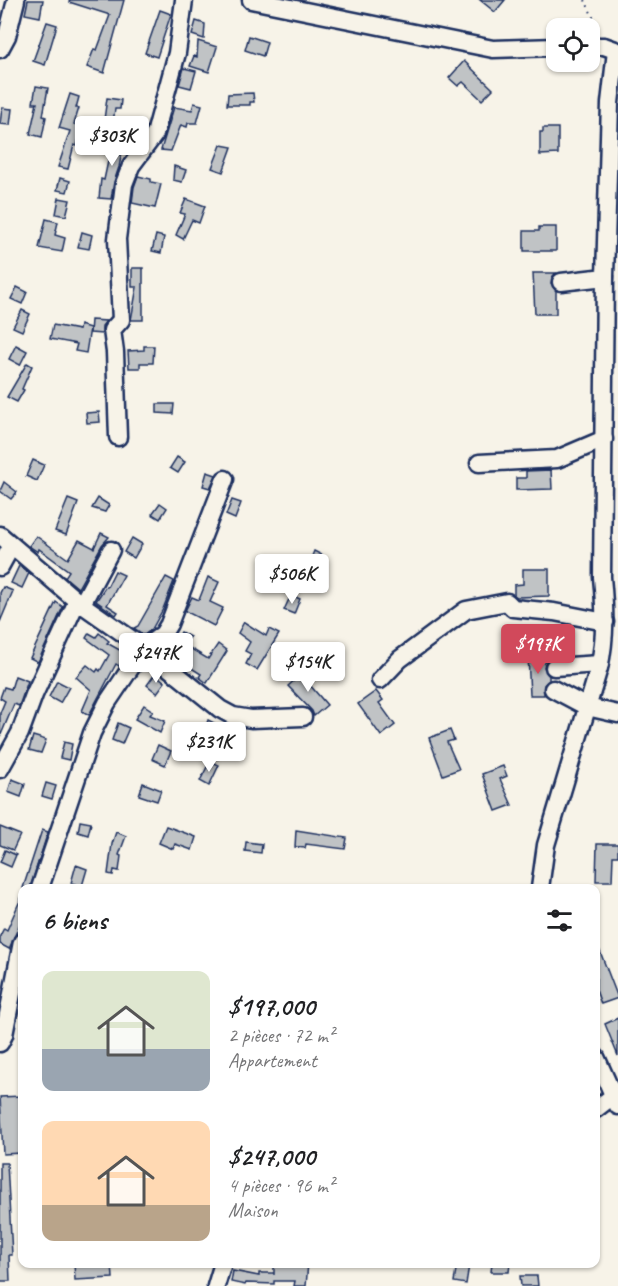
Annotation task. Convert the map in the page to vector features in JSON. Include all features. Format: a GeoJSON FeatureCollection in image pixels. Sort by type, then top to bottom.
{"type":"FeatureCollection","features":[{"type":"Feature","properties":{"kind":"street"},"geometry":{"type":"LineString","coordinates":[[0,49],[7,36],[16,0]]}},
{"type":"Feature","properties":{"kind":"street"},"geometry":{"type":"LineString","coordinates":[[118,437],[112,330],[121,320],[117,238],[124,184],[135,160],[155,134],[177,53],[184,0]]}},
{"type":"Feature","properties":{"kind":"street"},"geometry":{"type":"LineString","coordinates":[[251,0],[493,49],[546,47]]}},
{"type":"Feature","properties":{"kind":"street"},"geometry":{"type":"LineString","coordinates":[[541,884],[546,845],[600,664],[605,622],[602,577],[605,277],[610,103],[607,48]]}},
{"type":"Feature","properties":{"kind":"street"},"geometry":{"type":"LineString","coordinates":[[561,282],[605,277]]}},
{"type":"Feature","properties":{"kind":"street"},"geometry":{"type":"LineString","coordinates":[[479,463],[557,459],[604,439]]}},
{"type":"Feature","properties":{"kind":"street"},"geometry":{"type":"LineString","coordinates":[[41,884],[92,733],[107,703],[144,648],[156,641],[169,624],[225,479]]}},
{"type":"Feature","properties":{"kind":"street"},"geometry":{"type":"LineString","coordinates":[[0,567],[6,541],[79,602],[144,648],[233,717],[251,719],[303,717]]}},
{"type":"Feature","properties":{"kind":"street"},"geometry":{"type":"LineString","coordinates":[[0,769],[20,733],[34,696],[79,602],[111,550]]}},
{"type":"Feature","properties":{"kind":"street"},"geometry":{"type":"LineString","coordinates":[[380,680],[400,659],[466,610],[507,602],[513,608],[554,612],[605,622]]}},
{"type":"Feature","properties":{"kind":"street"},"geometry":{"type":"LineString","coordinates":[[554,667],[600,664]]}},
{"type":"Feature","properties":{"kind":"street"},"geometry":{"type":"LineString","coordinates":[[554,689],[587,706],[618,714]]}},
{"type":"Feature","properties":{"kind":"street"},"geometry":{"type":"LineString","coordinates":[[0,1043],[4,1035],[18,963]]}},
{"type":"Feature","properties":{"kind":"street"},"geometry":{"type":"LineString","coordinates":[[600,1066],[615,1101],[600,1107]]}},
{"type":"Feature","properties":{"kind":"street"},"geometry":{"type":"LineString","coordinates":[[216,1286],[221,1268]]}},
{"type":"Feature","properties":{"kind":"path"},"geometry":{"type":"LineString","coordinates":[[585,0],[599,26],[607,48]]}},
{"type":"Feature","properties":{"kind":"building"},"geometry":{"type":"Polygon","coordinates":[[[28,0],[43,0],[40,17],[25,14],[28,0]]]}},
{"type":"Feature","properties":{"kind":"building"},"geometry":{"type":"Polygon","coordinates":[[[70,0],[124,0],[104,73],[87,67],[94,49],[97,50],[110,15],[69,2],[70,0]]]}},
{"type":"Feature","properties":{"kind":"building"},"geometry":{"type":"Polygon","coordinates":[[[480,0],[505,0],[495,12],[480,0]]]}},
{"type":"Feature","properties":{"kind":"building"},"geometry":{"type":"Polygon","coordinates":[[[160,10],[171,14],[157,57],[145,53],[160,10]]]}},
{"type":"Feature","properties":{"kind":"building"},"geometry":{"type":"Polygon","coordinates":[[[196,21],[205,24],[204,39],[192,35],[196,21]]]}},
{"type":"Feature","properties":{"kind":"building"},"geometry":{"type":"Polygon","coordinates":[[[47,22],[57,25],[45,65],[33,61],[47,22]]]}},
{"type":"Feature","properties":{"kind":"building"},"geometry":{"type":"Polygon","coordinates":[[[249,36],[267,42],[263,56],[245,50],[249,36]]]}},
{"type":"Feature","properties":{"kind":"building"},"geometry":{"type":"Polygon","coordinates":[[[198,41],[217,47],[209,72],[190,66],[194,56],[197,57],[198,41]]]}},
{"type":"Feature","properties":{"kind":"building"},"geometry":{"type":"Polygon","coordinates":[[[464,61],[493,89],[482,100],[463,82],[458,86],[449,78],[464,61]]]}},
{"type":"Feature","properties":{"kind":"building"},"geometry":{"type":"Polygon","coordinates":[[[184,68],[196,71],[191,88],[179,85],[184,68]]]}},
{"type":"Feature","properties":{"kind":"building"},"geometry":{"type":"Polygon","coordinates":[[[36,86],[48,88],[42,137],[30,134],[37,103],[33,103],[36,86]]]}},
{"type":"Feature","properties":{"kind":"building"},"geometry":{"type":"Polygon","coordinates":[[[253,93],[254,102],[250,102],[250,105],[227,105],[228,94],[253,93]]]}},
{"type":"Feature","properties":{"kind":"building"},"geometry":{"type":"Polygon","coordinates":[[[70,94],[79,97],[76,108],[79,108],[74,124],[82,127],[77,146],[74,145],[68,169],[58,167],[70,131],[59,128],[70,94]]]}},
{"type":"Feature","properties":{"kind":"building"},"geometry":{"type":"Polygon","coordinates":[[[107,98],[121,100],[120,109],[115,109],[112,129],[103,127],[107,98]]]}},
{"type":"Feature","properties":{"kind":"building"},"geometry":{"type":"Polygon","coordinates":[[[194,103],[202,105],[197,123],[188,123],[187,127],[181,125],[171,151],[161,150],[174,107],[192,110],[194,103]]]}},
{"type":"Feature","properties":{"kind":"building"},"geometry":{"type":"Polygon","coordinates":[[[2,108],[12,109],[10,125],[0,124],[2,108]]]}},
{"type":"Feature","properties":{"kind":"building"},"geometry":{"type":"Polygon","coordinates":[[[543,128],[558,128],[558,154],[540,155],[540,132],[543,132],[543,128]]]}},
{"type":"Feature","properties":{"kind":"building"},"geometry":{"type":"Polygon","coordinates":[[[114,133],[125,136],[119,167],[111,199],[99,198],[101,179],[104,180],[114,133]]]}},
{"type":"Feature","properties":{"kind":"building"},"geometry":{"type":"Polygon","coordinates":[[[221,145],[232,147],[223,172],[212,168],[221,145]]]}},
{"type":"Feature","properties":{"kind":"building"},"geometry":{"type":"Polygon","coordinates":[[[174,166],[186,170],[182,182],[173,180],[174,166]]]}},
{"type":"Feature","properties":{"kind":"building"},"geometry":{"type":"Polygon","coordinates":[[[138,176],[161,184],[155,208],[132,203],[138,176]]]}},
{"type":"Feature","properties":{"kind":"building"},"geometry":{"type":"Polygon","coordinates":[[[60,178],[70,181],[67,192],[57,190],[60,178]]]}},
{"type":"Feature","properties":{"kind":"building"},"geometry":{"type":"Polygon","coordinates":[[[59,198],[70,200],[66,216],[56,214],[59,198]]]}},
{"type":"Feature","properties":{"kind":"building"},"geometry":{"type":"Polygon","coordinates":[[[186,199],[205,206],[199,223],[192,220],[183,239],[176,235],[185,214],[180,213],[186,199]]]}},
{"type":"Feature","properties":{"kind":"building"},"geometry":{"type":"Polygon","coordinates":[[[46,219],[58,222],[55,235],[65,238],[62,252],[39,248],[46,219]]]}},
{"type":"Feature","properties":{"kind":"building"},"geometry":{"type":"Polygon","coordinates":[[[539,227],[556,227],[556,251],[524,251],[524,231],[539,231],[539,227]]]}},
{"type":"Feature","properties":{"kind":"building"},"geometry":{"type":"Polygon","coordinates":[[[82,232],[92,235],[89,249],[78,247],[82,232]]]}},
{"type":"Feature","properties":{"kind":"building"},"geometry":{"type":"Polygon","coordinates":[[[156,235],[164,237],[161,253],[152,251],[156,235]]]}},
{"type":"Feature","properties":{"kind":"building"},"geometry":{"type":"Polygon","coordinates":[[[132,268],[143,268],[143,320],[131,320],[137,287],[132,287],[132,268]]]}},
{"type":"Feature","properties":{"kind":"building"},"geometry":{"type":"Polygon","coordinates":[[[533,273],[556,273],[551,283],[556,291],[556,314],[535,314],[533,273]]]}},
{"type":"Feature","properties":{"kind":"building"},"geometry":{"type":"Polygon","coordinates":[[[17,287],[27,292],[22,304],[11,299],[17,287]]]}},
{"type":"Feature","properties":{"kind":"building"},"geometry":{"type":"Polygon","coordinates":[[[22,310],[30,314],[22,331],[13,327],[22,310]]]}},
{"type":"Feature","properties":{"kind":"building"},"geometry":{"type":"Polygon","coordinates":[[[91,320],[106,321],[102,326],[102,334],[90,333],[91,320]]]}},
{"type":"Feature","properties":{"kind":"building"},"geometry":{"type":"Polygon","coordinates":[[[53,325],[79,330],[80,325],[90,328],[86,353],[75,351],[77,344],[50,339],[53,325]]]}},
{"type":"Feature","properties":{"kind":"building"},"geometry":{"type":"Polygon","coordinates":[[[16,345],[27,351],[20,365],[9,359],[16,345]]]}},
{"type":"Feature","properties":{"kind":"building"},"geometry":{"type":"Polygon","coordinates":[[[144,346],[154,346],[153,363],[140,363],[140,368],[129,368],[128,351],[144,350],[144,346]]]}},
{"type":"Feature","properties":{"kind":"building"},"geometry":{"type":"Polygon","coordinates":[[[27,363],[32,366],[22,389],[24,390],[17,402],[7,397],[27,363]]]}},
{"type":"Feature","properties":{"kind":"building"},"geometry":{"type":"Polygon","coordinates":[[[157,404],[174,404],[173,414],[157,413],[157,404]]]}},
{"type":"Feature","properties":{"kind":"building"},"geometry":{"type":"Polygon","coordinates":[[[99,412],[100,422],[87,423],[86,413],[99,412]]]}},
{"type":"Feature","properties":{"kind":"building"},"geometry":{"type":"Polygon","coordinates":[[[177,457],[185,462],[178,473],[170,468],[177,457]]]}},
{"type":"Feature","properties":{"kind":"building"},"geometry":{"type":"Polygon","coordinates":[[[33,460],[44,465],[37,481],[26,476],[33,460]]]}},
{"type":"Feature","properties":{"kind":"building"},"geometry":{"type":"Polygon","coordinates":[[[551,470],[552,489],[516,490],[516,478],[526,478],[526,471],[551,470]]]}},
{"type":"Feature","properties":{"kind":"building"},"geometry":{"type":"Polygon","coordinates":[[[207,472],[216,475],[210,488],[203,486],[207,472]]]}},
{"type":"Feature","properties":{"kind":"building"},"geometry":{"type":"Polygon","coordinates":[[[4,482],[17,492],[11,499],[0,491],[4,482]]]}},
{"type":"Feature","properties":{"kind":"building"},"geometry":{"type":"Polygon","coordinates":[[[98,498],[109,505],[105,512],[92,508],[98,498]]]}},
{"type":"Feature","properties":{"kind":"building"},"geometry":{"type":"Polygon","coordinates":[[[68,499],[78,503],[66,535],[55,531],[68,499]]]}},
{"type":"Feature","properties":{"kind":"building"},"geometry":{"type":"Polygon","coordinates":[[[232,500],[241,503],[235,519],[226,515],[232,500]]]}},
{"type":"Feature","properties":{"kind":"building"},"geometry":{"type":"Polygon","coordinates":[[[160,503],[167,508],[160,519],[152,514],[160,503]]]}},
{"type":"Feature","properties":{"kind":"building"},"geometry":{"type":"Polygon","coordinates":[[[101,533],[109,537],[102,545],[78,588],[65,577],[69,571],[39,549],[38,552],[29,546],[36,536],[68,559],[79,540],[94,548],[101,533]]]}},
{"type":"Feature","properties":{"kind":"building"},"geometry":{"type":"Polygon","coordinates":[[[132,538],[142,544],[134,558],[124,552],[132,538]]]}},
{"type":"Feature","properties":{"kind":"building"},"geometry":{"type":"Polygon","coordinates":[[[314,551],[322,555],[315,569],[308,566],[314,551]]]}},
{"type":"Feature","properties":{"kind":"building"},"geometry":{"type":"Polygon","coordinates":[[[19,566],[29,573],[22,588],[11,583],[19,566]]]}},
{"type":"Feature","properties":{"kind":"building"},"geometry":{"type":"Polygon","coordinates":[[[523,569],[549,569],[549,596],[517,597],[514,595],[514,585],[523,584],[523,569]]]}},
{"type":"Feature","properties":{"kind":"building"},"geometry":{"type":"Polygon","coordinates":[[[115,571],[124,575],[107,605],[118,612],[116,615],[96,601],[107,587],[115,571]]]}},
{"type":"Feature","properties":{"kind":"building"},"geometry":{"type":"Polygon","coordinates":[[[166,577],[174,581],[152,629],[144,635],[134,628],[138,626],[166,577]]]}},
{"type":"Feature","properties":{"kind":"building"},"geometry":{"type":"Polygon","coordinates":[[[208,577],[219,582],[210,602],[223,608],[214,626],[185,611],[192,597],[199,600],[208,577]]]}},
{"type":"Feature","properties":{"kind":"building"},"geometry":{"type":"Polygon","coordinates":[[[3,587],[13,591],[0,622],[0,593],[3,587]]]}},
{"type":"Feature","properties":{"kind":"building"},"geometry":{"type":"Polygon","coordinates":[[[291,595],[300,599],[294,614],[284,610],[291,595]]]}},
{"type":"Feature","properties":{"kind":"building"},"geometry":{"type":"Polygon","coordinates":[[[56,602],[63,607],[38,662],[30,658],[56,602]]]}},
{"type":"Feature","properties":{"kind":"building"},"geometry":{"type":"Polygon","coordinates":[[[244,622],[266,636],[269,629],[279,634],[257,670],[246,664],[251,654],[245,651],[250,642],[238,633],[244,622]]]}},
{"type":"Feature","properties":{"kind":"building"},"geometry":{"type":"Polygon","coordinates":[[[181,632],[190,637],[183,650],[174,645],[181,632]]]}},
{"type":"Feature","properties":{"kind":"building"},"geometry":{"type":"Polygon","coordinates":[[[89,633],[96,637],[99,633],[109,641],[107,643],[127,654],[119,666],[116,664],[89,715],[82,711],[91,690],[76,677],[87,665],[96,672],[98,669],[100,671],[109,655],[86,638],[89,633]]]}},
{"type":"Feature","properties":{"kind":"building"},"geometry":{"type":"Polygon","coordinates":[[[218,644],[227,651],[207,683],[199,677],[201,674],[180,661],[188,647],[208,659],[218,644]]]}},
{"type":"Feature","properties":{"kind":"building"},"geometry":{"type":"Polygon","coordinates":[[[528,656],[549,656],[544,667],[549,680],[544,685],[544,695],[530,695],[528,656]]]}},
{"type":"Feature","properties":{"kind":"building"},"geometry":{"type":"Polygon","coordinates":[[[305,671],[313,680],[309,684],[327,705],[314,716],[288,686],[305,671]]]}},
{"type":"Feature","properties":{"kind":"building"},"geometry":{"type":"Polygon","coordinates":[[[155,674],[165,682],[157,693],[147,685],[155,674]]]}},
{"type":"Feature","properties":{"kind":"building"},"geometry":{"type":"Polygon","coordinates":[[[15,676],[28,681],[19,706],[14,704],[0,737],[0,713],[5,701],[0,698],[4,687],[11,689],[15,676]]]}},
{"type":"Feature","properties":{"kind":"building"},"geometry":{"type":"Polygon","coordinates":[[[57,681],[69,687],[60,703],[49,697],[57,681]]]}},
{"type":"Feature","properties":{"kind":"building"},"geometry":{"type":"Polygon","coordinates":[[[376,691],[383,700],[379,703],[395,725],[381,736],[358,704],[376,691]]]}},
{"type":"Feature","properties":{"kind":"building"},"geometry":{"type":"Polygon","coordinates":[[[144,705],[153,711],[150,715],[165,721],[160,733],[135,719],[144,705]]]}},
{"type":"Feature","properties":{"kind":"building"},"geometry":{"type":"Polygon","coordinates":[[[208,720],[218,725],[213,737],[204,732],[208,720]]]}},
{"type":"Feature","properties":{"kind":"building"},"geometry":{"type":"Polygon","coordinates":[[[118,723],[129,728],[122,744],[112,740],[118,723]]]}},
{"type":"Feature","properties":{"kind":"building"},"geometry":{"type":"Polygon","coordinates":[[[450,730],[454,740],[447,742],[459,769],[443,775],[429,738],[450,730]]]}},
{"type":"Feature","properties":{"kind":"building"},"geometry":{"type":"Polygon","coordinates":[[[33,736],[46,740],[41,753],[29,750],[33,736]]]}},
{"type":"Feature","properties":{"kind":"building"},"geometry":{"type":"Polygon","coordinates":[[[216,741],[224,744],[218,759],[210,756],[216,741]]]}},
{"type":"Feature","properties":{"kind":"building"},"geometry":{"type":"Polygon","coordinates":[[[64,742],[72,744],[69,760],[60,758],[64,742]]]}},
{"type":"Feature","properties":{"kind":"building"},"geometry":{"type":"Polygon","coordinates":[[[158,745],[171,751],[165,765],[152,759],[158,745]]]}},
{"type":"Feature","properties":{"kind":"building"},"geometry":{"type":"Polygon","coordinates":[[[210,761],[219,765],[209,786],[200,781],[210,761]]]}},
{"type":"Feature","properties":{"kind":"building"},"geometry":{"type":"Polygon","coordinates":[[[503,766],[507,776],[500,779],[512,805],[496,811],[482,774],[503,766]]]}},
{"type":"Feature","properties":{"kind":"building"},"geometry":{"type":"Polygon","coordinates":[[[12,779],[25,784],[21,797],[8,792],[12,779]]]}},
{"type":"Feature","properties":{"kind":"building"},"geometry":{"type":"Polygon","coordinates":[[[46,783],[56,786],[52,799],[42,796],[46,783]]]}},
{"type":"Feature","properties":{"kind":"building"},"geometry":{"type":"Polygon","coordinates":[[[143,783],[161,790],[157,801],[139,795],[143,783]]]}},
{"type":"Feature","properties":{"kind":"building"},"geometry":{"type":"Polygon","coordinates":[[[80,821],[91,823],[88,835],[78,832],[80,821]]]}},
{"type":"Feature","properties":{"kind":"building"},"geometry":{"type":"Polygon","coordinates":[[[166,826],[196,837],[192,850],[175,844],[173,849],[159,843],[166,826]]]}},
{"type":"Feature","properties":{"kind":"building"},"geometry":{"type":"Polygon","coordinates":[[[0,827],[20,835],[13,850],[0,845],[0,827]]]}},
{"type":"Feature","properties":{"kind":"building"},"geometry":{"type":"Polygon","coordinates":[[[42,830],[48,832],[31,884],[24,884],[42,830]]]}},
{"type":"Feature","properties":{"kind":"building"},"geometry":{"type":"Polygon","coordinates":[[[296,830],[347,838],[345,849],[306,844],[305,848],[295,847],[296,830]]]}},
{"type":"Feature","properties":{"kind":"building"},"geometry":{"type":"Polygon","coordinates":[[[116,832],[126,836],[119,855],[121,856],[119,871],[114,870],[113,875],[108,874],[116,832]]]}},
{"type":"Feature","properties":{"kind":"building"},"geometry":{"type":"Polygon","coordinates":[[[246,842],[262,844],[261,853],[245,851],[246,842]]]}},
{"type":"Feature","properties":{"kind":"building"},"geometry":{"type":"Polygon","coordinates":[[[597,844],[618,844],[618,856],[613,856],[612,881],[596,881],[597,844]]]}},
{"type":"Feature","properties":{"kind":"building"},"geometry":{"type":"Polygon","coordinates":[[[5,850],[16,855],[11,867],[0,862],[5,850]]]}},
{"type":"Feature","properties":{"kind":"building"},"geometry":{"type":"Polygon","coordinates":[[[76,865],[87,869],[83,884],[71,883],[76,865]]]}},
{"type":"Feature","properties":{"kind":"building"},"geometry":{"type":"Polygon","coordinates":[[[18,905],[18,928],[9,949],[0,944],[0,936],[4,928],[7,930],[18,905]]]}},
{"type":"Feature","properties":{"kind":"building"},"geometry":{"type":"Polygon","coordinates":[[[600,951],[618,998],[601,1004],[600,1001],[600,951]]]}},
{"type":"Feature","properties":{"kind":"building"},"geometry":{"type":"Polygon","coordinates":[[[618,1018],[618,1056],[605,1024],[618,1018]]]}},
{"type":"Feature","properties":{"kind":"building"},"geometry":{"type":"Polygon","coordinates":[[[18,1096],[18,1153],[3,1154],[0,1097],[18,1096]]]}},
{"type":"Feature","properties":{"kind":"building"},"geometry":{"type":"Polygon","coordinates":[[[0,1163],[7,1163],[12,1255],[9,1255],[10,1281],[0,1281],[0,1163]]]}},
{"type":"Feature","properties":{"kind":"building"},"geometry":{"type":"Polygon","coordinates":[[[74,1268],[112,1268],[113,1278],[75,1280],[74,1268]]]}},
{"type":"Feature","properties":{"kind":"building"},"geometry":{"type":"Polygon","coordinates":[[[274,1268],[308,1268],[306,1286],[294,1286],[295,1281],[274,1281],[274,1284],[246,1283],[245,1285],[231,1282],[233,1271],[259,1276],[259,1273],[274,1273],[274,1268]]]}},
{"type":"Feature","properties":{"kind":"building"},"geometry":{"type":"Polygon","coordinates":[[[456,1268],[469,1268],[466,1284],[454,1282],[456,1268]]]}},
{"type":"Feature","properties":{"kind":"building"},"geometry":{"type":"Polygon","coordinates":[[[491,1268],[509,1268],[509,1272],[491,1272],[491,1268]]]}},
{"type":"Feature","properties":{"kind":"building"},"geometry":{"type":"Polygon","coordinates":[[[520,1276],[537,1276],[538,1286],[521,1286],[520,1276]]]}}]}
